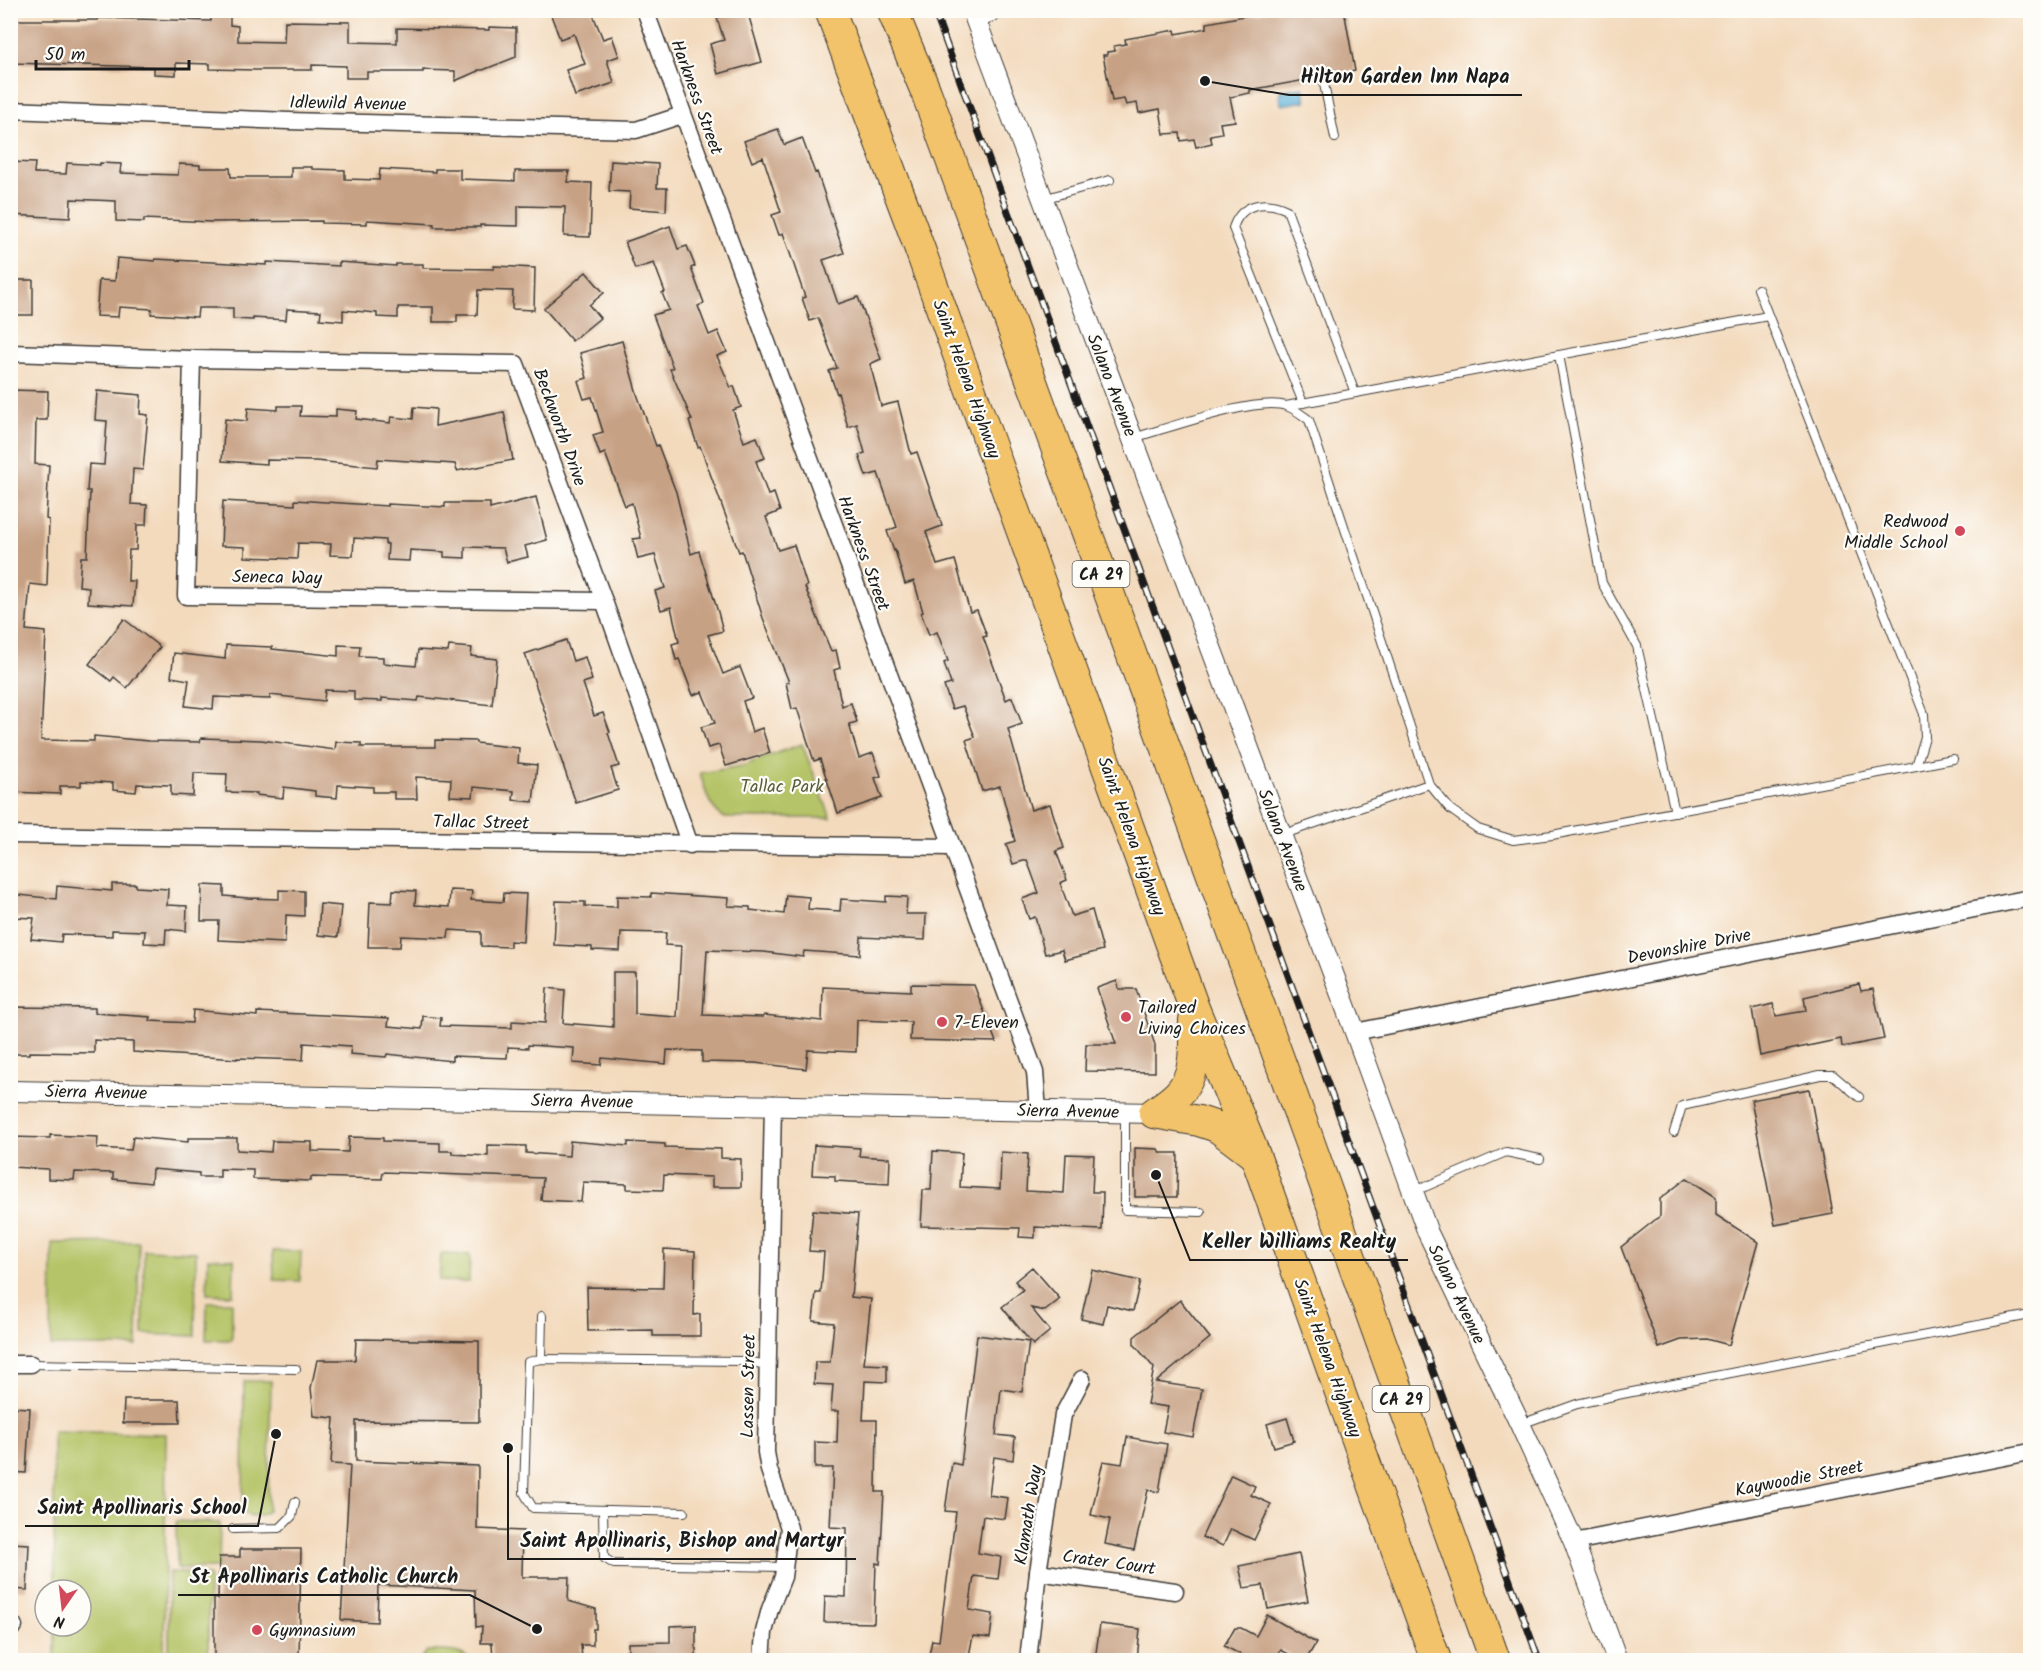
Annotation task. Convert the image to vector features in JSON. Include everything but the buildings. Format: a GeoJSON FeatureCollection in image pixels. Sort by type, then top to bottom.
{"type":"FeatureCollection","features":[{"type":"Feature","properties":{"kind":"highway","name":"Saint Helena Highway"},"geometry":{"type":"LineString","coordinates":[[830,10],[914,233],[1194,1008],[1255,1155],[1436,1660]]}},
{"type":"Feature","properties":{"kind":"highway","name":"CA 29"},"geometry":{"type":"LineString","coordinates":[[892,10],[926,92],[970,212],[1312,1149],[1495,1660]]}},
{"type":"Feature","properties":{"kind":"highway"},"geometry":{"type":"LineString","coordinates":[[1154,1113],[1179,1093],[1192,1067],[1194,1008]]}},
{"type":"Feature","properties":{"kind":"highway"},"geometry":{"type":"LineString","coordinates":[[1154,1113],[1200,1121],[1217,1127],[1255,1155]]}},
{"type":"Feature","properties":{"kind":"street","name":"Harkness Street"},"geometry":{"type":"LineString","coordinates":[[645,10],[1035,1072],[1038,1111]]}},
{"type":"Feature","properties":{"kind":"street","name":"Solano Avenue"},"geometry":{"type":"LineString","coordinates":[[974,17],[1355,1032],[1428,1233],[1574,1542],[1617,1660]]}},
{"type":"Feature","properties":{"kind":"street","name":"Idlewild Avenue"},"geometry":{"type":"LineString","coordinates":[[10,110],[288,121],[636,130],[682,115]]}},
{"type":"Feature","properties":{"kind":"street","name":"Beckworth Drive"},"geometry":{"type":"LineString","coordinates":[[10,353],[192,359],[516,364],[604,600],[690,844]]}},
{"type":"Feature","properties":{"kind":"street","name":"Seneca Way"},"geometry":{"type":"LineString","coordinates":[[192,359],[186,596],[604,600]]}},
{"type":"Feature","properties":{"kind":"street","name":"Tallac Street"},"geometry":{"type":"LineString","coordinates":[[10,835],[952,847]]}},
{"type":"Feature","properties":{"kind":"street","name":"Devonshire Drive"},"geometry":{"type":"LineString","coordinates":[[1355,1032],[2031,898]]}},
{"type":"Feature","properties":{"kind":"street","name":"Sierra Avenue"},"geometry":{"type":"LineString","coordinates":[[10,1091],[1154,1113]]}},
{"type":"Feature","properties":{"kind":"street","name":"Lassen Street"},"geometry":{"type":"LineString","coordinates":[[762,1660],[764,1632],[785,1567],[789,1528],[769,1470],[766,1452],[773,1104]]}},
{"type":"Feature","properties":{"kind":"street"},"geometry":{"type":"LineString","coordinates":[[10,1364],[31,1364]]}},
{"type":"Feature","properties":{"kind":"street","name":"Klamath Way"},"geometry":{"type":"LineString","coordinates":[[1028,1660],[1038,1572],[1063,1415],[1082,1379]]}},
{"type":"Feature","properties":{"kind":"street","name":"Kaywoodie Street"},"geometry":{"type":"LineString","coordinates":[[1574,1542],[2031,1452]]}},
{"type":"Feature","properties":{"kind":"street","name":"Crater Court"},"geometry":{"type":"LineString","coordinates":[[1038,1572],[1175,1591]]}},
{"type":"Feature","properties":{"kind":"lane"},"geometry":{"type":"LineString","coordinates":[[974,17],[1011,10]]}},
{"type":"Feature","properties":{"kind":"lane"},"geometry":{"type":"LineString","coordinates":[[1324,84],[1335,138]]}},
{"type":"Feature","properties":{"kind":"lane"},"geometry":{"type":"LineString","coordinates":[[1042,199],[1110,180]]}},
{"type":"Feature","properties":{"kind":"lane"},"geometry":{"type":"LineString","coordinates":[[1302,403],[1233,228],[1241,212],[1261,203],[1287,210],[1355,393]]}},
{"type":"Feature","properties":{"kind":"lane"},"geometry":{"type":"LineString","coordinates":[[1758,289],[1924,714],[1925,737],[1916,766]]}},
{"type":"Feature","properties":{"kind":"lane"},"geometry":{"type":"LineString","coordinates":[[1132,438],[1238,408],[1267,403],[1286,406],[1768,316]]}},
{"type":"Feature","properties":{"kind":"lane"},"geometry":{"type":"LineString","coordinates":[[1559,355],[1602,583],[1637,646],[1675,812]]}},
{"type":"Feature","properties":{"kind":"lane"},"geometry":{"type":"LineString","coordinates":[[1286,406],[1309,420],[1429,784],[1450,809],[1478,829],[1513,840],[1552,835],[1953,759]]}},
{"type":"Feature","properties":{"kind":"lane"},"geometry":{"type":"LineString","coordinates":[[1281,835],[1429,784]]}},
{"type":"Feature","properties":{"kind":"lane"},"geometry":{"type":"LineString","coordinates":[[1674,1131],[1682,1106],[1820,1075],[1833,1075],[1859,1097]]}},
{"type":"Feature","properties":{"kind":"lane"},"geometry":{"type":"LineString","coordinates":[[1125,1112],[1125,1210],[1201,1212]]}},
{"type":"Feature","properties":{"kind":"lane"},"geometry":{"type":"LineString","coordinates":[[1413,1192],[1506,1152],[1540,1159]]}},
{"type":"Feature","properties":{"kind":"lane"},"geometry":{"type":"LineString","coordinates":[[1520,1424],[1577,1404],[1622,1394],[2031,1315]]}},
{"type":"Feature","properties":{"kind":"lane"},"geometry":{"type":"LineString","coordinates":[[541,1359],[542,1316]]}},
{"type":"Feature","properties":{"kind":"lane"},"geometry":{"type":"LineString","coordinates":[[684,1512],[533,1508],[524,1493],[528,1362],[541,1359],[745,1361],[768,1365]]}},
{"type":"Feature","properties":{"kind":"lane"},"geometry":{"type":"LineString","coordinates":[[31,1364],[296,1369]]}},
{"type":"Feature","properties":{"kind":"lane"},"geometry":{"type":"LineString","coordinates":[[233,1529],[280,1528],[292,1516],[295,1503]]}},
{"type":"Feature","properties":{"kind":"lane"},"geometry":{"type":"LineString","coordinates":[[603,1510],[604,1558],[614,1564],[785,1567]]}},
{"type":"Feature","properties":{"kind":"green space","name":"Tallac Park"},"geometry":{"type":"Polygon","coordinates":[[[802,744],[831,818],[725,818],[719,814],[708,799],[700,773],[742,766],[802,744]]]}},
{"type":"Feature","properties":{"kind":"green space"},"geometry":{"type":"Polygon","coordinates":[[[139,1242],[137,1346],[51,1346],[52,1243],[139,1242]]]}},
{"type":"Feature","properties":{"kind":"green space"},"geometry":{"type":"Polygon","coordinates":[[[144,1250],[196,1252],[195,1336],[143,1334],[144,1250]]]}},
{"type":"Feature","properties":{"kind":"green space"},"geometry":{"type":"Polygon","coordinates":[[[273,1251],[301,1251],[300,1281],[274,1280],[273,1251]]]}},
{"type":"Feature","properties":{"kind":"green space"},"geometry":{"type":"Polygon","coordinates":[[[441,1254],[470,1255],[469,1282],[439,1281],[441,1254]]]}},
{"type":"Feature","properties":{"kind":"green space"},"geometry":{"type":"Polygon","coordinates":[[[208,1258],[234,1259],[233,1295],[207,1294],[208,1258]]]}},
{"type":"Feature","properties":{"kind":"green space"},"geometry":{"type":"Polygon","coordinates":[[[207,1302],[232,1302],[232,1340],[206,1340],[207,1302]]]}},
{"type":"Feature","properties":{"kind":"green space"},"geometry":{"type":"Polygon","coordinates":[[[244,1381],[271,1381],[268,1511],[255,1516],[243,1511],[244,1381]]]}},
{"type":"Feature","properties":{"kind":"green space"},"geometry":{"type":"Polygon","coordinates":[[[53,1431],[166,1434],[164,1660],[55,1660],[55,1638],[93,1638],[93,1578],[55,1578],[53,1431]]]}},
{"type":"Feature","properties":{"kind":"green space"},"geometry":{"type":"Polygon","coordinates":[[[176,1521],[220,1523],[219,1568],[177,1568],[176,1521]]]}},
{"type":"Feature","properties":{"kind":"green space"},"geometry":{"type":"Polygon","coordinates":[[[169,1572],[209,1575],[208,1660],[169,1660],[169,1572]]]}},
{"type":"Feature","properties":{"kind":"green space"},"geometry":{"type":"Polygon","coordinates":[[[427,1651],[456,1652],[470,1660],[420,1660],[427,1651]]]}},
{"type":"Feature","properties":{"kind":"water"},"geometry":{"type":"Polygon","coordinates":[[[1303,87],[1306,101],[1282,105],[1279,98],[1280,91],[1303,87]]]}},
{"type":"Feature","properties":{"kind":"railway"},"geometry":{"type":"LineString","coordinates":[[934,10],[1539,1660]]}},
{"type":"Feature","properties":{"kind":"place","name":"Hilton Garden Inn Napa"},"geometry":{"type":"Point","coordinates":[1205,81]}},
{"type":"Feature","properties":{"kind":"place","name":"Redwood Middle School"},"geometry":{"type":"Point","coordinates":[1960,531]}},
{"type":"Feature","properties":{"kind":"place","name":"Tailored Living Choices"},"geometry":{"type":"Point","coordinates":[1126,1017]}},
{"type":"Feature","properties":{"kind":"place","name":"7-Eleven"},"geometry":{"type":"Point","coordinates":[942,1022]}},
{"type":"Feature","properties":{"kind":"place","name":"Keller Williams Realty"},"geometry":{"type":"Point","coordinates":[1156,1175]}},
{"type":"Feature","properties":{"kind":"place","name":"Saint Apollinaris School"},"geometry":{"type":"Point","coordinates":[276,1434]}},
{"type":"Feature","properties":{"kind":"place","name":"Saint Apollinaris, Bishop and Martyr"},"geometry":{"type":"Point","coordinates":[508,1448]}},
{"type":"Feature","properties":{"kind":"place","name":"St Apollinaris Catholic Church"},"geometry":{"type":"Point","coordinates":[537,1629]}},
{"type":"Feature","properties":{"kind":"place","name":"Gymnasium"},"geometry":{"type":"Point","coordinates":[257,1630]}}]}
